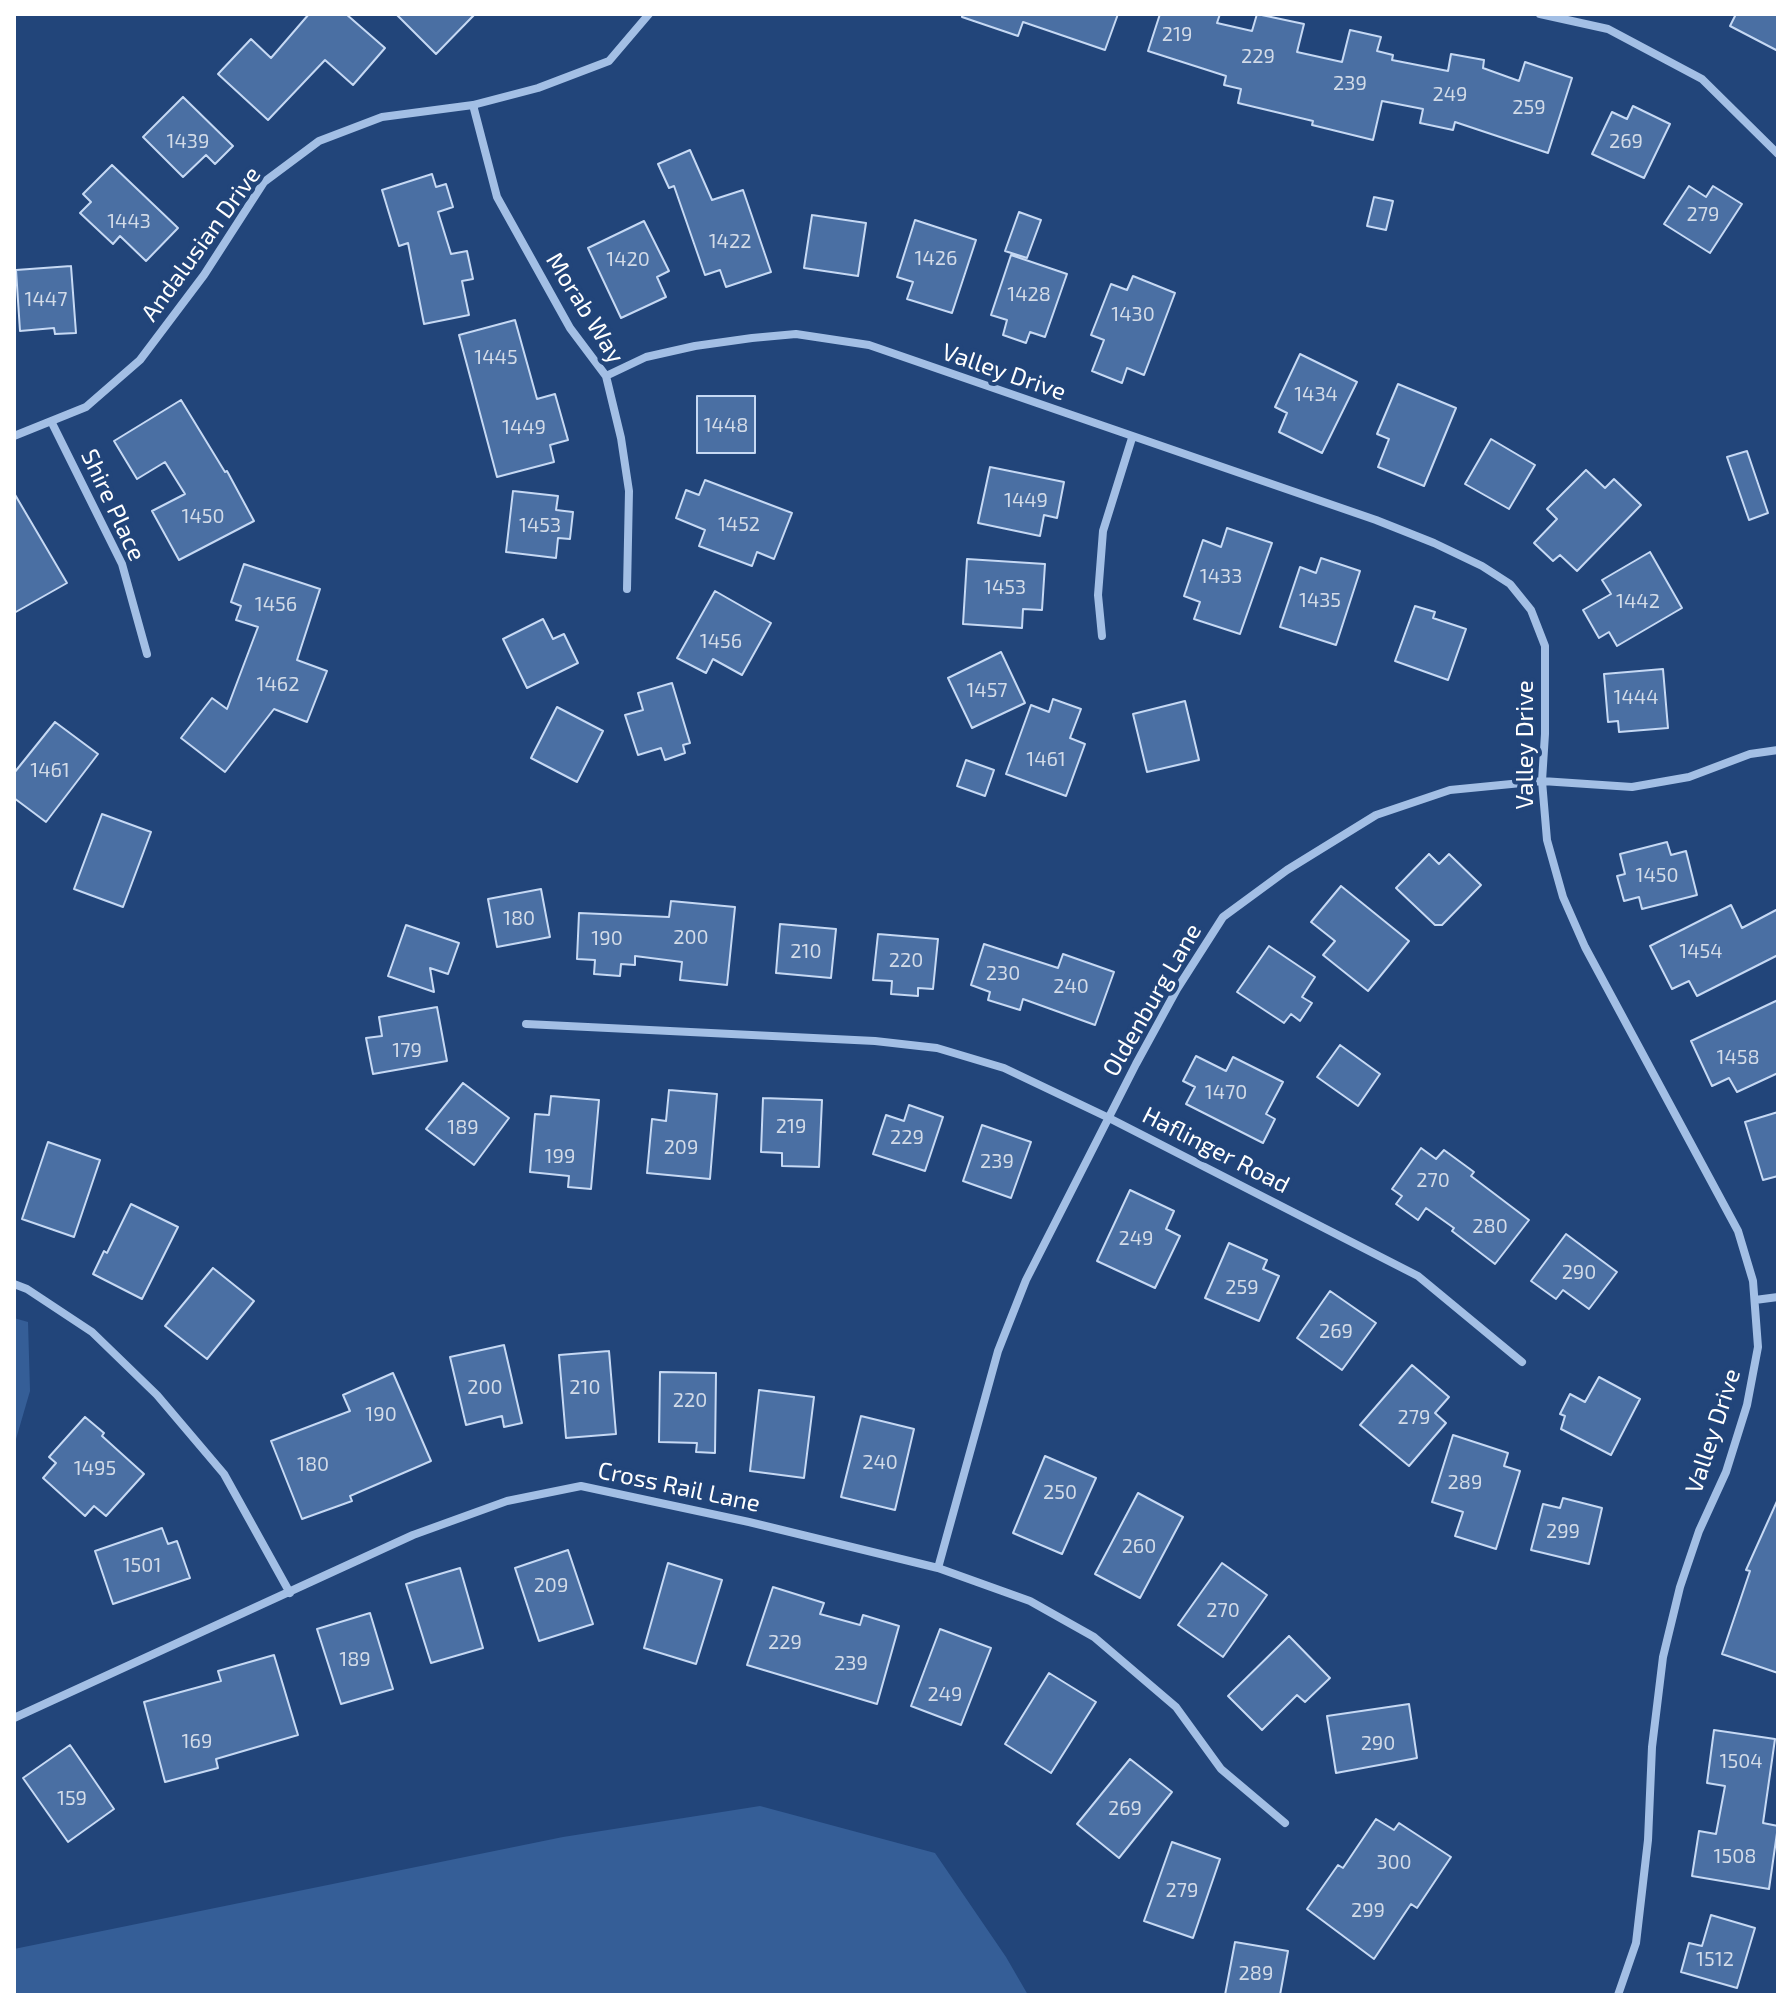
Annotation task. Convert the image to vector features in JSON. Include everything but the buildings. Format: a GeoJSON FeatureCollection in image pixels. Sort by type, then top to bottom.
{"type":"FeatureCollection","features":[{"type":"Feature","properties":{"kind":"street","name":"Andalusian Drive"},"geometry":{"type":"LineString","coordinates":[[14,436],[86,407],[140,360],[204,275],[264,182],[319,141],[382,117],[473,105],[538,88],[609,61],[649,14]]}},
{"type":"Feature","properties":{"kind":"street"},"geometry":{"type":"LineString","coordinates":[[1540,14],[1608,29],[1702,79],[1778,154]]}},
{"type":"Feature","properties":{"kind":"street","name":"Morab Way"},"geometry":{"type":"LineString","coordinates":[[473,105],[497,197],[570,328],[606,376],[621,438],[629,491],[627,589]]}},
{"type":"Feature","properties":{"kind":"street","name":"Valley Drive"},"geometry":{"type":"LineString","coordinates":[[606,376],[646,357],[695,346],[796,334],[869,345],[1376,520],[1482,566],[1510,584],[1531,610],[1545,646],[1542,781],[1547,840],[1563,897],[1585,947],[1738,1231],[1753,1281],[1758,1347],[1747,1405],[1726,1472],[1699,1531],[1680,1587],[1663,1657],[1652,1747],[1648,1840],[1636,1943],[1618,1995]]}},
{"type":"Feature","properties":{"kind":"street","name":"Shire Place"},"geometry":{"type":"LineString","coordinates":[[51,421],[122,564],[147,654]]}},
{"type":"Feature","properties":{"kind":"street"},"geometry":{"type":"LineString","coordinates":[[1102,636],[1098,595],[1103,531],[1132,438]]}},
{"type":"Feature","properties":{"kind":"street","name":"Oldenburg Lane"},"geometry":{"type":"LineString","coordinates":[[938,1568],[998,1351],[1026,1280],[1177,989],[1223,917],[1287,870],[1376,815],[1450,790],[1542,781],[1632,787],[1689,777],[1750,754],[1778,750]]}},
{"type":"Feature","properties":{"kind":"street","name":"Haflinger Road"},"geometry":{"type":"LineString","coordinates":[[526,1024],[875,1041],[937,1048],[1004,1068],[1109,1118],[1418,1276],[1522,1362]]}},
{"type":"Feature","properties":{"kind":"street"},"geometry":{"type":"LineString","coordinates":[[14,1284],[27,1289],[92,1332],[157,1395],[224,1474],[290,1593]]}},
{"type":"Feature","properties":{"kind":"street"},"geometry":{"type":"LineString","coordinates":[[1755,1300],[1778,1297]]}},
{"type":"Feature","properties":{"kind":"street","name":"Cross Rail Lane"},"geometry":{"type":"LineString","coordinates":[[14,1718],[413,1535],[507,1501],[581,1486],[749,1522],[938,1568],[1030,1601],[1094,1637],[1176,1707],[1221,1769],[1285,1823]]}},
{"type":"Feature","properties":{"kind":"shaded area"},"geometry":{"type":"Polygon","coordinates":[[[14,1318],[28,1322],[30,1391],[14,1446],[14,1318]]]}},
{"type":"Feature","properties":{"kind":"shaded area"},"geometry":{"type":"Polygon","coordinates":[[[760,1806],[935,1853],[1006,1957],[1028,1995],[14,1995],[14,1949],[563,1837],[760,1806]]]}}]}
